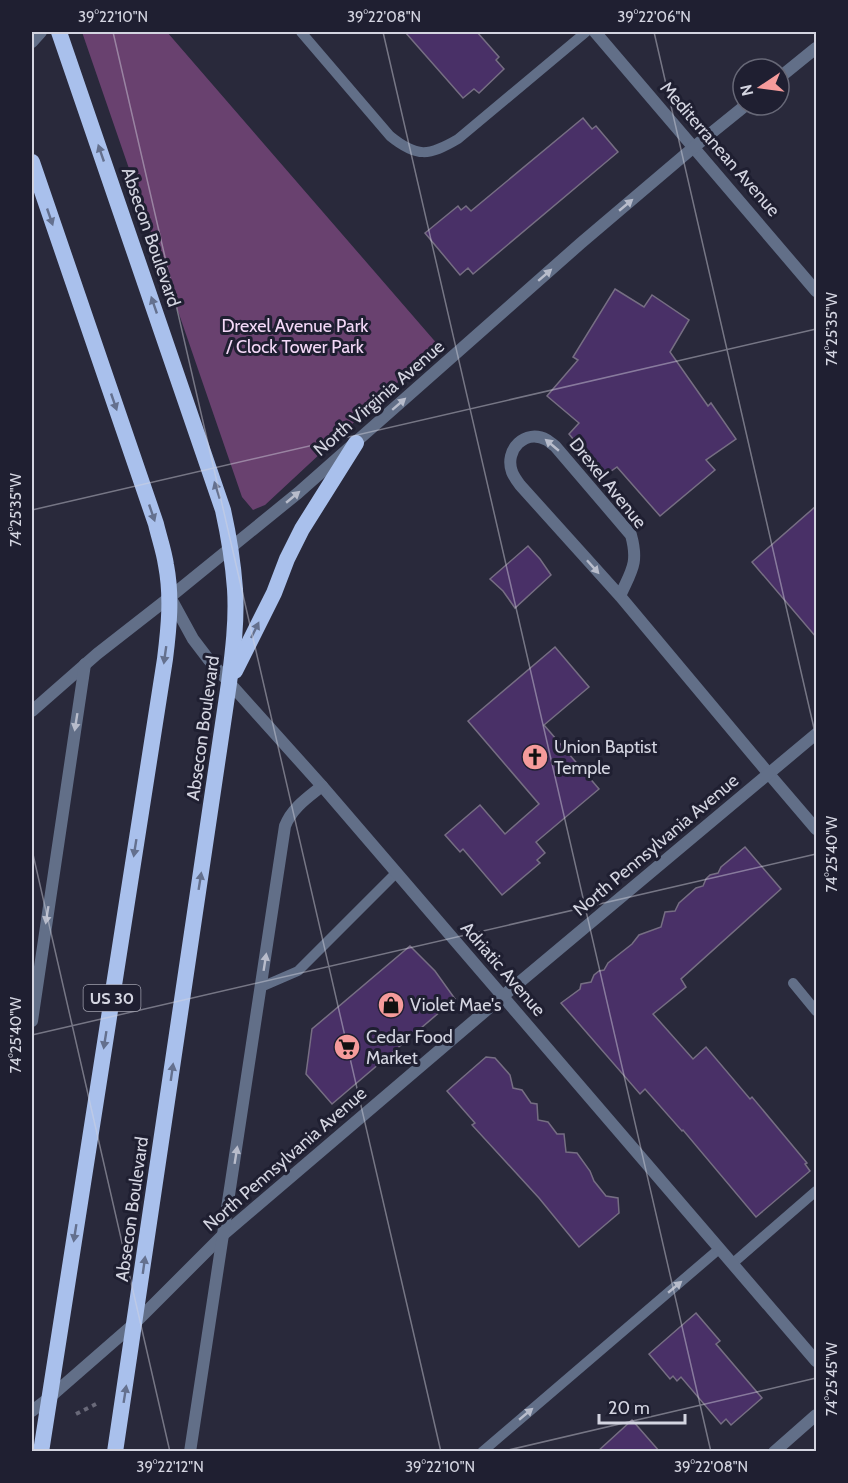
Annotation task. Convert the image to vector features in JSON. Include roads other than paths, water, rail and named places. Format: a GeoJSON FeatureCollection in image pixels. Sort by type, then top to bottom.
{"type":"FeatureCollection","features":[{"type":"Feature","properties":{"kind":"highway","name":"Absecon Boulevard"},"geometry":{"type":"LineString","coordinates":[[59,32],[216,487],[231,546],[235,590],[234,645],[229,683],[115,1452]]}},
{"type":"Feature","properties":{"kind":"highway"},"geometry":{"type":"LineString","coordinates":[[32,162],[156,524],[166,562],[170,597]]}},
{"type":"Feature","properties":{"kind":"highway"},"geometry":{"type":"LineString","coordinates":[[229,683],[274,593],[302,529],[356,443]]}},
{"type":"Feature","properties":{"kind":"highway","name":"US 30"},"geometry":{"type":"LineString","coordinates":[[41,1452],[165,659],[170,597]]}},
{"type":"Feature","properties":{"kind":"street"},"geometry":{"type":"LineString","coordinates":[[32,42],[41,32]]}},
{"type":"Feature","properties":{"kind":"street","name":"Mediterranean Avenue"},"geometry":{"type":"LineString","coordinates":[[596,32],[816,291]]}},
{"type":"Feature","properties":{"kind":"street"},"geometry":{"type":"LineString","coordinates":[[791,68],[816,48]]}},
{"type":"Feature","properties":{"kind":"street","name":"North Virginia Avenue"},"geometry":{"type":"LineString","coordinates":[[32,711],[86,664],[291,499],[581,243],[731,117]]}},
{"type":"Feature","properties":{"kind":"street","name":"Drexel Avenue"},"geometry":{"type":"LineString","coordinates":[[620,596],[635,564],[632,535],[555,446],[546,439],[535,437],[521,440],[512,450],[510,459],[512,472],[520,485],[620,596],[816,829]]}},
{"type":"Feature","properties":{"kind":"street","name":"Adriatic Avenue"},"geometry":{"type":"LineString","coordinates":[[170,597],[180,618],[209,660],[322,786],[816,1361]]}},
{"type":"Feature","properties":{"kind":"street"},"geometry":{"type":"LineString","coordinates":[[32,1021],[86,664]]}},
{"type":"Feature","properties":{"kind":"street","name":"North Pennsylvania Avenue"},"geometry":{"type":"LineString","coordinates":[[32,1411],[135,1323],[224,1234],[503,996],[816,734]]}},
{"type":"Feature","properties":{"kind":"street"},"geometry":{"type":"LineString","coordinates":[[190,1452],[285,826],[294,810],[322,786]]}},
{"type":"Feature","properties":{"kind":"street"},"geometry":{"type":"LineString","coordinates":[[774,1452],[816,1415]]}},
{"type":"Feature","properties":{"kind":"lane"},"geometry":{"type":"LineString","coordinates":[[301,32],[390,136],[404,148],[422,153],[443,148],[458,139],[586,32]]}},
{"type":"Feature","properties":{"kind":"lane"},"geometry":{"type":"LineString","coordinates":[[261,987],[298,971],[396,873]]}},
{"type":"Feature","properties":{"kind":"lane"},"geometry":{"type":"LineString","coordinates":[[793,983],[816,1011]]}},
{"type":"Feature","properties":{"kind":"lane"},"geometry":{"type":"LineString","coordinates":[[732,1264],[816,1191]]}},
{"type":"Feature","properties":{"kind":"lane"},"geometry":{"type":"LineString","coordinates":[[482,1452],[719,1249]]}},
{"type":"Feature","properties":{"kind":"place","name":"Union Baptist Temple"},"geometry":{"type":"Point","coordinates":[535,757]}},
{"type":"Feature","properties":{"kind":"place","name":"Violet Mae's"},"geometry":{"type":"Point","coordinates":[391,1005]}},
{"type":"Feature","properties":{"kind":"place","name":"Cedar Food Market"},"geometry":{"type":"Point","coordinates":[347,1047]}},
{"type":"Feature","properties":{"kind":"park label","name":"Drexel Avenue Park / Clock Tower Park"},"geometry":{"type":"Point","coordinates":[295,336]}}]}
